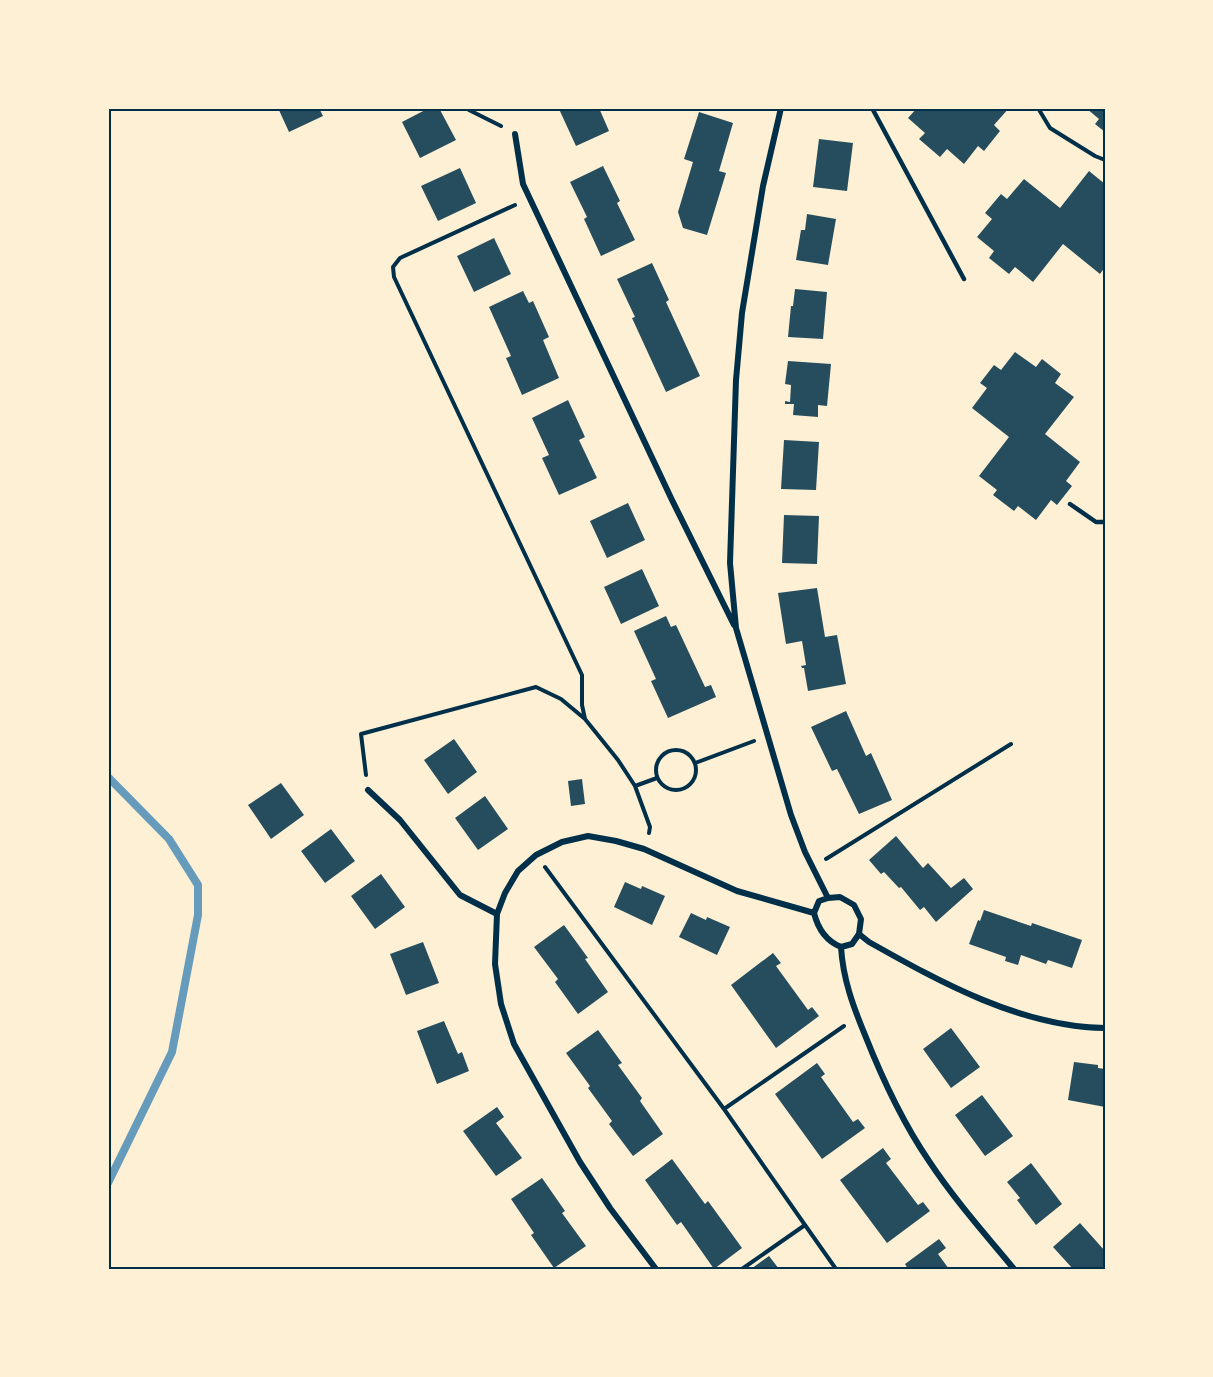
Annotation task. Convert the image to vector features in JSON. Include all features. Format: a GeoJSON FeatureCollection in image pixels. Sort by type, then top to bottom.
{"type":"FeatureCollection","features":[{"type":"Feature","properties":{"kind":"street"},"geometry":{"type":"LineString","coordinates":[[736,628],[730,563],[736,380],[751,250],[781,108]]}},
{"type":"Feature","properties":{"kind":"street"},"geometry":{"type":"LineString","coordinates":[[515,134],[523,184],[672,500],[736,628],[791,815],[812,867],[828,898]]}},
{"type":"Feature","properties":{"kind":"street"},"geometry":{"type":"LineString","coordinates":[[368,790],[400,820],[460,895],[496,914]]}},
{"type":"Feature","properties":{"kind":"street"},"geometry":{"type":"LineString","coordinates":[[657,1269],[610,1208],[580,1162],[514,1044],[501,1004],[495,964],[496,914],[505,893],[518,871],[536,855],[562,842],[588,836],[644,849],[737,891],[814,913]]}},
{"type":"Feature","properties":{"kind":"street"},"geometry":{"type":"LineString","coordinates":[[840,897],[855,905],[861,919],[859,934],[852,944],[842,948],[831,943],[822,932],[814,913],[819,901],[828,898],[840,897]]}},
{"type":"Feature","properties":{"kind":"street"},"geometry":{"type":"LineString","coordinates":[[859,934],[879,948],[972,997],[1055,1022],[1105,1029]]}},
{"type":"Feature","properties":{"kind":"street"},"geometry":{"type":"LineString","coordinates":[[842,948],[842,965],[848,992],[895,1101],[929,1161],[1014,1269]]}},
{"type":"Feature","properties":{"kind":"lane"},"geometry":{"type":"LineString","coordinates":[[872,108],[964,279]]}},
{"type":"Feature","properties":{"kind":"lane"},"geometry":{"type":"LineString","coordinates":[[1070,504],[1096,522],[1105,522]]}},
{"type":"Feature","properties":{"kind":"path"},"geometry":{"type":"LineString","coordinates":[[468,108],[515,134]]}},
{"type":"Feature","properties":{"kind":"path"},"geometry":{"type":"LineString","coordinates":[[1038,108],[1050,128],[1105,160]]}},
{"type":"Feature","properties":{"kind":"path"},"geometry":{"type":"LineString","coordinates":[[530,198],[400,258],[393,267],[394,277],[582,675],[582,705],[585,719]]}},
{"type":"Feature","properties":{"kind":"path"},"geometry":{"type":"LineString","coordinates":[[368,790],[361,734],[536,687],[561,699],[585,719],[636,786],[650,827],[644,849]]}},
{"type":"Feature","properties":{"kind":"path"},"geometry":{"type":"LineString","coordinates":[[695,763],[769,736]]}},
{"type":"Feature","properties":{"kind":"path"},"geometry":{"type":"LineString","coordinates":[[812,867],[840,852],[1011,744]]}},
{"type":"Feature","properties":{"kind":"path"},"geometry":{"type":"LineString","coordinates":[[679,750],[689,754],[695,763],[696,773],[692,783],[684,789],[673,790],[663,786],[657,778],[656,767],[660,757],[668,751],[679,750]]}},
{"type":"Feature","properties":{"kind":"path"},"geometry":{"type":"LineString","coordinates":[[636,786],[657,778]]}},
{"type":"Feature","properties":{"kind":"path"},"geometry":{"type":"LineString","coordinates":[[536,855],[724,1110],[836,1269]]}},
{"type":"Feature","properties":{"kind":"path"},"geometry":{"type":"LineString","coordinates":[[724,1110],[838,1029],[858,1019]]}},
{"type":"Feature","properties":{"kind":"path"},"geometry":{"type":"LineString","coordinates":[[742,1269],[805,1225]]}},
{"type":"Feature","properties":{"kind":"building"},"geometry":{"type":"Polygon","coordinates":[[[278,108],[319,108],[323,116],[289,132],[278,108]]]}},
{"type":"Feature","properties":{"kind":"building"},"geometry":{"type":"Polygon","coordinates":[[[429,108],[439,108],[456,140],[420,158],[402,122],[429,108]]]}},
{"type":"Feature","properties":{"kind":"building"},"geometry":{"type":"Polygon","coordinates":[[[599,108],[609,131],[576,146],[559,109],[599,108]]]}},
{"type":"Feature","properties":{"kind":"building"},"geometry":{"type":"Polygon","coordinates":[[[917,108],[1009,108],[994,125],[1000,131],[984,151],[978,146],[964,164],[947,149],[940,157],[919,139],[925,133],[908,118],[917,108]]]}},
{"type":"Feature","properties":{"kind":"building"},"geometry":{"type":"Polygon","coordinates":[[[1086,108],[1105,108],[1105,132],[1095,124],[1099,119],[1086,108]]]}},
{"type":"Feature","properties":{"kind":"building"},"geometry":{"type":"Polygon","coordinates":[[[699,112],[733,123],[719,171],[726,173],[707,235],[683,228],[678,212],[693,162],[684,159],[699,112]]]}},
{"type":"Feature","properties":{"kind":"building"},"geometry":{"type":"Polygon","coordinates":[[[819,139],[853,143],[847,191],[813,187],[819,139]]]}},
{"type":"Feature","properties":{"kind":"building"},"geometry":{"type":"Polygon","coordinates":[[[603,166],[620,201],[617,203],[635,240],[601,256],[584,219],[587,217],[570,182],[603,166]]]}},
{"type":"Feature","properties":{"kind":"building"},"geometry":{"type":"Polygon","coordinates":[[[460,168],[476,203],[438,221],[421,186],[460,168]]]}},
{"type":"Feature","properties":{"kind":"building"},"geometry":{"type":"Polygon","coordinates":[[[1089,171],[1105,184],[1105,267],[1100,274],[1063,244],[1033,282],[1015,267],[1009,274],[989,258],[994,251],[977,237],[992,219],[985,213],[1001,194],[1007,199],[1024,179],[1060,208],[1089,171]]]}},
{"type":"Feature","properties":{"kind":"building"},"geometry":{"type":"Polygon","coordinates":[[[807,214],[836,219],[828,265],[796,260],[801,230],[805,230],[807,214]]]}},
{"type":"Feature","properties":{"kind":"building"},"geometry":{"type":"Polygon","coordinates":[[[494,238],[511,274],[474,292],[457,256],[494,238]]]}},
{"type":"Feature","properties":{"kind":"building"},"geometry":{"type":"Polygon","coordinates":[[[652,263],[669,300],[666,302],[700,376],[666,392],[617,279],[652,263]]]}},
{"type":"Feature","properties":{"kind":"building"},"geometry":{"type":"Polygon","coordinates":[[[795,289],[827,292],[823,339],[788,337],[795,289]]]}},
{"type":"Feature","properties":{"kind":"building"},"geometry":{"type":"Polygon","coordinates":[[[523,291],[529,303],[533,301],[549,337],[543,340],[559,378],[522,395],[506,358],[511,356],[489,307],[523,291]]]}},
{"type":"Feature","properties":{"kind":"building"},"geometry":{"type":"Polygon","coordinates":[[[1015,352],[1036,367],[1042,359],[1061,374],[1055,383],[1074,397],[1045,434],[1080,462],[1066,481],[1072,486],[1057,505],[1051,500],[1036,520],[1018,506],[1014,511],[993,495],[997,490],[979,476],[1009,437],[972,408],[987,388],[980,383],[994,365],[1001,370],[1015,352]]]}},
{"type":"Feature","properties":{"kind":"building"},"geometry":{"type":"Polygon","coordinates":[[[788,361],[831,364],[827,406],[818,405],[818,417],[793,415],[794,404],[785,404],[785,401],[790,402],[791,385],[785,384],[788,361]]]}},
{"type":"Feature","properties":{"kind":"building"},"geometry":{"type":"Polygon","coordinates":[[[568,400],[585,437],[579,440],[597,478],[559,495],[542,458],[549,455],[532,418],[568,400]]]}},
{"type":"Feature","properties":{"kind":"building"},"geometry":{"type":"Polygon","coordinates":[[[784,440],[819,442],[816,490],[781,489],[784,440]]]}},
{"type":"Feature","properties":{"kind":"building"},"geometry":{"type":"Polygon","coordinates":[[[628,503],[645,540],[607,558],[590,521],[628,503]]]}},
{"type":"Feature","properties":{"kind":"building"},"geometry":{"type":"Polygon","coordinates":[[[784,515],[819,516],[817,564],[782,563],[784,515]]]}},
{"type":"Feature","properties":{"kind":"building"},"geometry":{"type":"Polygon","coordinates":[[[642,569],[659,606],[621,624],[604,587],[642,569]]]}},
{"type":"Feature","properties":{"kind":"building"},"geometry":{"type":"Polygon","coordinates":[[[817,588],[825,637],[837,635],[846,684],[808,691],[804,668],[801,666],[806,665],[802,641],[786,644],[778,593],[817,588]]]}},
{"type":"Feature","properties":{"kind":"building"},"geometry":{"type":"Polygon","coordinates":[[[666,616],[671,627],[676,625],[705,687],[711,685],[716,697],[668,718],[651,681],[656,679],[634,631],[666,616]]]}},
{"type":"Feature","properties":{"kind":"building"},"geometry":{"type":"Polygon","coordinates":[[[846,711],[866,756],[871,753],[892,800],[859,814],[837,769],[832,771],[811,727],[846,711]]]}},
{"type":"Feature","properties":{"kind":"building"},"geometry":{"type":"Polygon","coordinates":[[[454,739],[477,772],[448,794],[424,760],[454,739]]]}},
{"type":"Feature","properties":{"kind":"building"},"geometry":{"type":"Polygon","coordinates":[[[582,779],[585,804],[571,806],[568,781],[582,779]]]}},
{"type":"Feature","properties":{"kind":"building"},"geometry":{"type":"Polygon","coordinates":[[[281,783],[304,815],[271,839],[248,805],[281,783]]]}},
{"type":"Feature","properties":{"kind":"building"},"geometry":{"type":"Polygon","coordinates":[[[485,796],[508,829],[478,850],[455,818],[485,796]]]}},
{"type":"Feature","properties":{"kind":"building"},"geometry":{"type":"Polygon","coordinates":[[[331,829],[355,861],[325,883],[301,851],[331,829]]]}},
{"type":"Feature","properties":{"kind":"building"},"geometry":{"type":"Polygon","coordinates":[[[896,836],[923,868],[928,863],[951,888],[964,878],[973,889],[936,922],[924,907],[920,910],[901,887],[899,888],[884,872],[881,874],[869,860],[896,836]]]}},
{"type":"Feature","properties":{"kind":"building"},"geometry":{"type":"Polygon","coordinates":[[[381,874],[405,907],[375,929],[351,896],[381,874]]]}},
{"type":"Feature","properties":{"kind":"building"},"geometry":{"type":"Polygon","coordinates":[[[625,882],[641,889],[642,886],[665,896],[652,925],[614,907],[625,882]]]}},
{"type":"Feature","properties":{"kind":"building"},"geometry":{"type":"Polygon","coordinates":[[[984,910],[1082,940],[1072,968],[1048,960],[1046,964],[1021,955],[1018,965],[1005,961],[1006,957],[969,944],[984,910]]]}},
{"type":"Feature","properties":{"kind":"building"},"geometry":{"type":"Polygon","coordinates":[[[691,913],[730,927],[717,955],[679,937],[691,913]]]}},
{"type":"Feature","properties":{"kind":"building"},"geometry":{"type":"Polygon","coordinates":[[[564,925],[588,958],[585,959],[608,992],[578,1014],[555,982],[558,979],[534,947],[564,925]]]}},
{"type":"Feature","properties":{"kind":"building"},"geometry":{"type":"Polygon","coordinates":[[[423,942],[439,983],[406,995],[390,954],[423,942]]]}},
{"type":"Feature","properties":{"kind":"building"},"geometry":{"type":"Polygon","coordinates":[[[773,953],[781,963],[776,966],[808,1010],[812,1007],[819,1016],[776,1048],[731,985],[773,953]]]}},
{"type":"Feature","properties":{"kind":"building"},"geometry":{"type":"Polygon","coordinates":[[[444,1021],[458,1054],[462,1052],[469,1071],[437,1084],[417,1031],[444,1021]]]}},
{"type":"Feature","properties":{"kind":"building"},"geometry":{"type":"Polygon","coordinates":[[[951,1028],[980,1067],[951,1088],[923,1049],[951,1028]]]}},
{"type":"Feature","properties":{"kind":"building"},"geometry":{"type":"Polygon","coordinates":[[[598,1030],[622,1063],[618,1065],[642,1098],[640,1101],[663,1134],[633,1156],[609,1124],[612,1121],[566,1053],[598,1030]]]}},
{"type":"Feature","properties":{"kind":"building"},"geometry":{"type":"Polygon","coordinates":[[[1074,1062],[1098,1065],[1098,1068],[1105,1069],[1105,1107],[1068,1100],[1074,1062]]]}},
{"type":"Feature","properties":{"kind":"building"},"geometry":{"type":"Polygon","coordinates":[[[817,1063],[825,1074],[821,1077],[853,1122],[858,1119],[865,1128],[822,1159],[775,1094],[817,1063]]]}},
{"type":"Feature","properties":{"kind":"building"},"geometry":{"type":"Polygon","coordinates":[[[982,1095],[1013,1136],[985,1156],[955,1115],[982,1095]]]}},
{"type":"Feature","properties":{"kind":"building"},"geometry":{"type":"Polygon","coordinates":[[[497,1107],[504,1117],[496,1123],[522,1158],[496,1176],[463,1131],[497,1107]]]}},
{"type":"Feature","properties":{"kind":"building"},"geometry":{"type":"Polygon","coordinates":[[[883,1148],[891,1159],[886,1163],[918,1205],[923,1202],[930,1211],[887,1243],[840,1180],[883,1148]]]}},
{"type":"Feature","properties":{"kind":"building"},"geometry":{"type":"Polygon","coordinates":[[[672,1159],[705,1204],[708,1201],[742,1248],[714,1269],[681,1222],[677,1225],[645,1180],[672,1159]]]}},
{"type":"Feature","properties":{"kind":"building"},"geometry":{"type":"Polygon","coordinates":[[[1031,1163],[1062,1204],[1036,1225],[1017,1200],[1020,1198],[1007,1182],[1031,1163]]]}},
{"type":"Feature","properties":{"kind":"building"},"geometry":{"type":"Polygon","coordinates":[[[542,1178],[565,1211],[562,1213],[586,1246],[554,1268],[531,1235],[534,1233],[511,1199],[542,1178]]]}},
{"type":"Feature","properties":{"kind":"building"},"geometry":{"type":"Polygon","coordinates":[[[1080,1223],[1105,1251],[1105,1265],[1100,1269],[1073,1269],[1053,1247],[1080,1223]]]}},
{"type":"Feature","properties":{"kind":"building"},"geometry":{"type":"Polygon","coordinates":[[[939,1239],[946,1248],[938,1254],[949,1269],[908,1269],[905,1264],[939,1239]]]}},
{"type":"Feature","properties":{"kind":"building"},"geometry":{"type":"Polygon","coordinates":[[[769,1256],[779,1269],[751,1269],[769,1256]]]}},
{"type":"Feature","properties":{"kind":"waterway"},"geometry":{"type":"LineString","coordinates":[[108,777],[169,839],[198,885],[198,915],[172,1052],[108,1183]]}}]}
